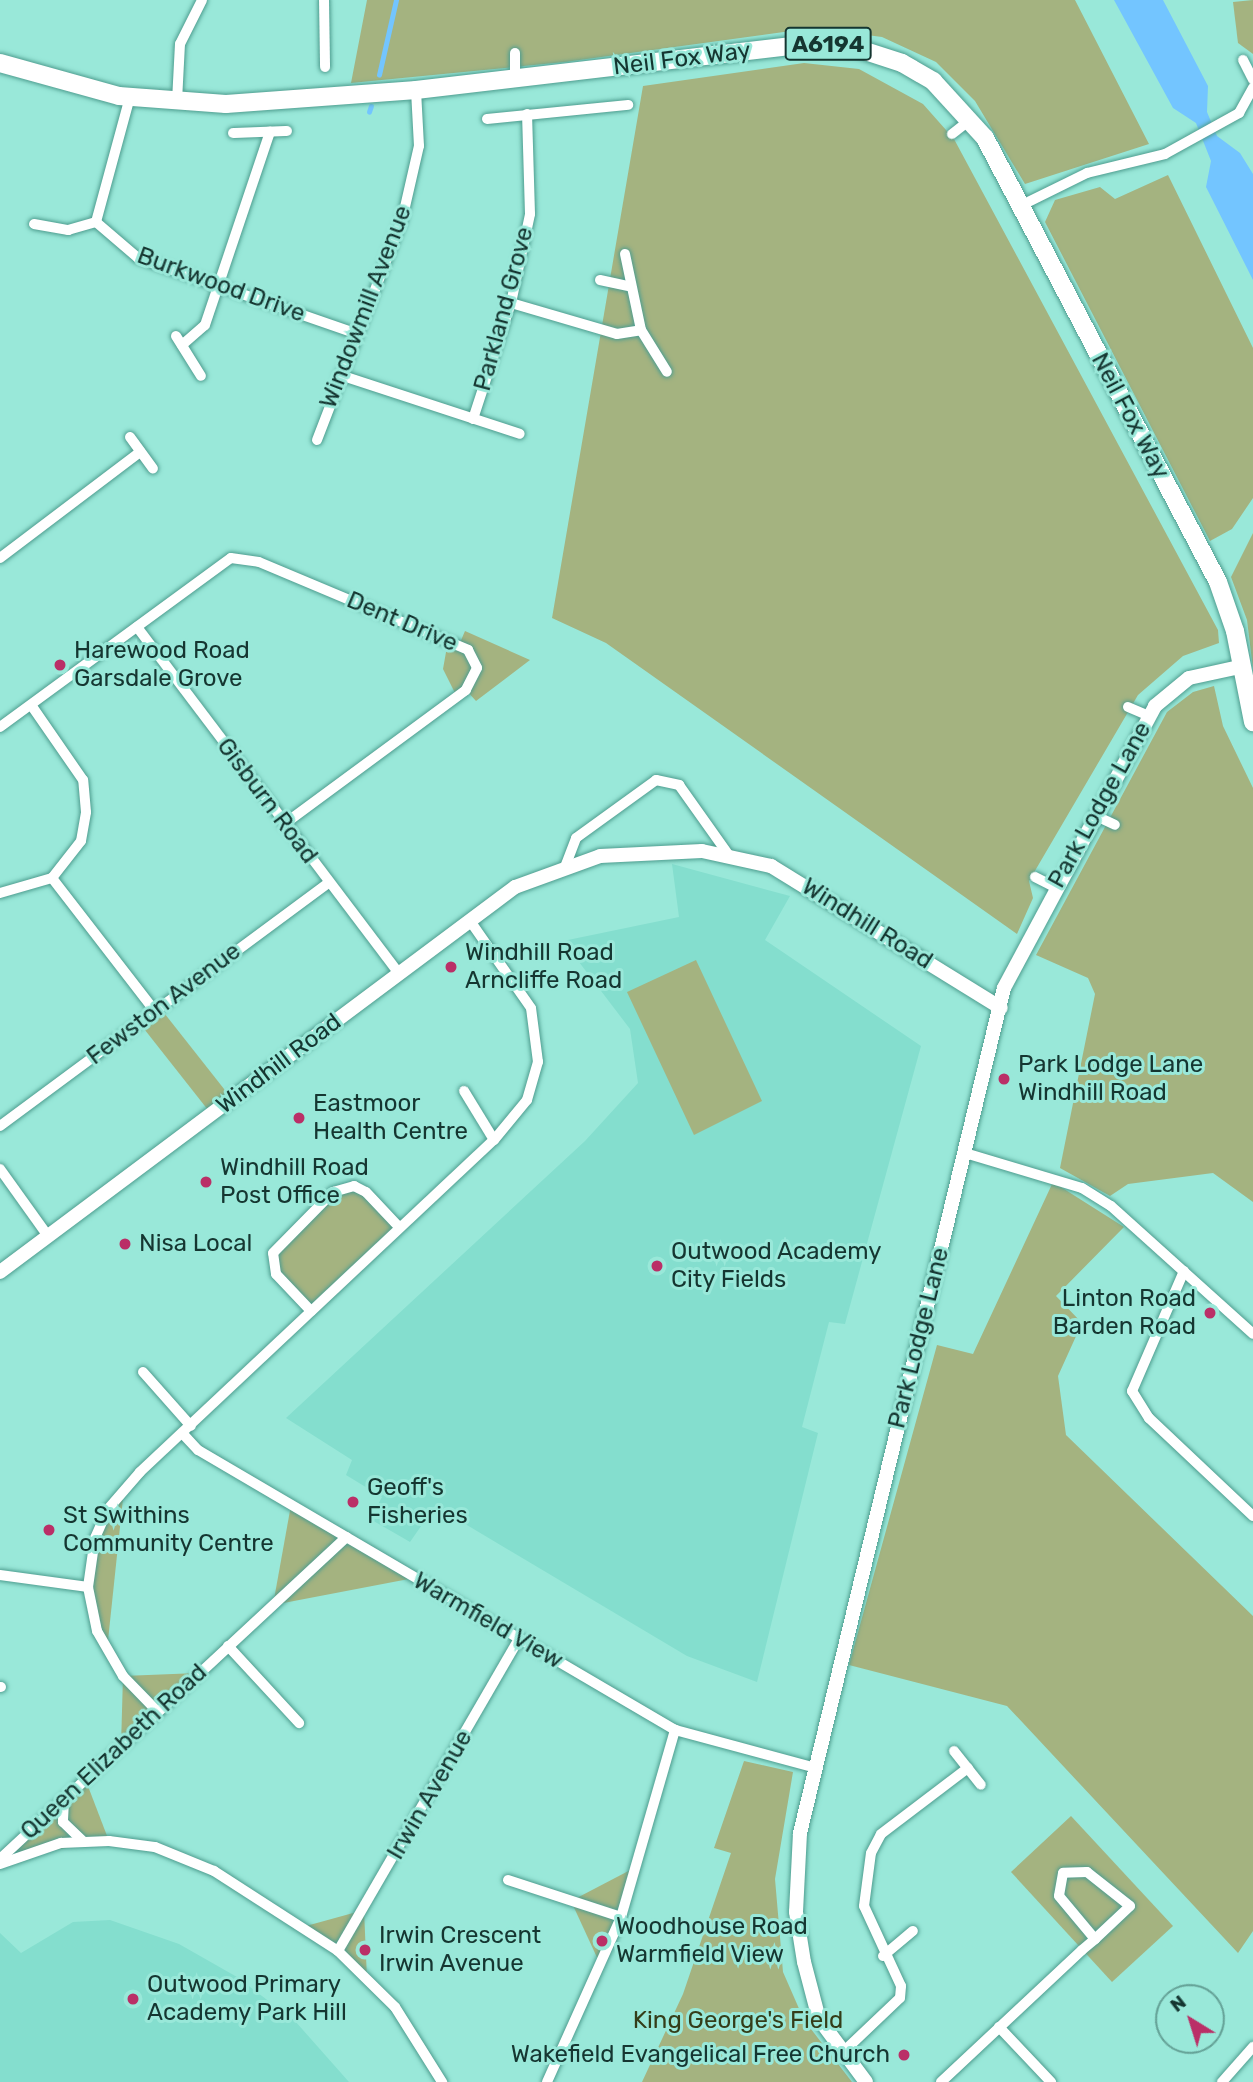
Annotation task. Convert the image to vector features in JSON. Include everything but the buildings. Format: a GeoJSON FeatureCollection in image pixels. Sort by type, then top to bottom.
{"type":"FeatureCollection","features":[{"type":"Feature","properties":{"kind":"main road","name":"Neil Fox Way"},"geometry":{"type":"LineString","coordinates":[[0,63],[130,97],[253,104],[416,90],[832,44],[911,68],[971,119],[1020,206],[1217,582],[1235,631],[1239,667],[1253,722]]}},
{"type":"Feature","properties":{"kind":"street"},"geometry":{"type":"LineString","coordinates":[[177,101],[180,44],[202,0]]}},
{"type":"Feature","properties":{"kind":"street"},"geometry":{"type":"LineString","coordinates":[[324,0],[325,66]]}},
{"type":"Feature","properties":{"kind":"street"},"geometry":{"type":"LineString","coordinates":[[515,53],[515,78]]}},
{"type":"Feature","properties":{"kind":"street"},"geometry":{"type":"LineString","coordinates":[[1243,60],[1253,80]]}},
{"type":"Feature","properties":{"kind":"street"},"geometry":{"type":"LineString","coordinates":[[1020,206],[1070,180],[1165,154],[1229,119],[1248,104],[1253,88]]}},
{"type":"Feature","properties":{"kind":"street","name":"Windowmill Avenue"},"geometry":{"type":"LineString","coordinates":[[317,440],[355,333],[402,220],[419,146],[416,90]]}},
{"type":"Feature","properties":{"kind":"street"},"geometry":{"type":"LineString","coordinates":[[34,224],[68,230],[96,222],[130,97]]}},
{"type":"Feature","properties":{"kind":"street"},"geometry":{"type":"LineString","coordinates":[[487,119],[628,104]]}},
{"type":"Feature","properties":{"kind":"street","name":"Parkland Grove"},"geometry":{"type":"LineString","coordinates":[[473,419],[511,303],[530,214],[527,114]]}},
{"type":"Feature","properties":{"kind":"street"},"geometry":{"type":"LineString","coordinates":[[952,134],[971,119]]}},
{"type":"Feature","properties":{"kind":"street"},"geometry":{"type":"LineString","coordinates":[[233,133],[287,131]]}},
{"type":"Feature","properties":{"kind":"street"},"geometry":{"type":"LineString","coordinates":[[201,376],[179,341],[204,328],[270,132]]}},
{"type":"Feature","properties":{"kind":"street","name":"Burkwood Drive"},"geometry":{"type":"LineString","coordinates":[[96,222],[138,258],[355,333]]}},
{"type":"Feature","properties":{"kind":"street"},"geometry":{"type":"LineString","coordinates":[[625,254],[628,286],[641,330],[667,372]]}},
{"type":"Feature","properties":{"kind":"street"},"geometry":{"type":"LineString","coordinates":[[600,279],[628,286]]}},
{"type":"Feature","properties":{"kind":"street"},"geometry":{"type":"LineString","coordinates":[[511,303],[617,334],[641,330]]}},
{"type":"Feature","properties":{"kind":"street"},"geometry":{"type":"LineString","coordinates":[[340,375],[520,434]]}},
{"type":"Feature","properties":{"kind":"street"},"geometry":{"type":"LineString","coordinates":[[130,438],[153,469]]}},
{"type":"Feature","properties":{"kind":"street"},"geometry":{"type":"LineString","coordinates":[[0,558],[140,452]]}},
{"type":"Feature","properties":{"kind":"street","name":"Dent Drive"},"geometry":{"type":"LineString","coordinates":[[137,627],[224,561],[240,556],[458,645],[475,660],[473,679],[457,697],[284,824]]}},
{"type":"Feature","properties":{"kind":"street"},"geometry":{"type":"LineString","coordinates":[[0,727],[137,627]]}},
{"type":"Feature","properties":{"kind":"street","name":"Gisburn Road"},"geometry":{"type":"LineString","coordinates":[[137,627],[399,974]]}},
{"type":"Feature","properties":{"kind":"street","name":"Park Lodge Lane"},"geometry":{"type":"LineString","coordinates":[[866,2082],[841,2054],[819,2019],[796,1912],[800,1833],[812,1768],[1008,976],[1149,716],[1182,682],[1239,667]]}},
{"type":"Feature","properties":{"kind":"street"},"geometry":{"type":"LineString","coordinates":[[0,892],[52,878],[81,841],[83,780],[31,705]]}},
{"type":"Feature","properties":{"kind":"street"},"geometry":{"type":"LineString","coordinates":[[1128,707],[1149,716]]}},
{"type":"Feature","properties":{"kind":"street"},"geometry":{"type":"LineString","coordinates":[[565,867],[576,838],[656,780],[679,785],[728,855]]}},
{"type":"Feature","properties":{"kind":"street"},"geometry":{"type":"LineString","coordinates":[[1094,815],[1115,825]]}},
{"type":"Feature","properties":{"kind":"street","name":"Windhill Road"},"geometry":{"type":"LineString","coordinates":[[0,1272],[515,887],[600,856],[666,850],[728,855],[771,866],[805,884],[1001,1008]]}},
{"type":"Feature","properties":{"kind":"street"},"geometry":{"type":"LineString","coordinates":[[1035,877],[1055,887]]}},
{"type":"Feature","properties":{"kind":"street"},"geometry":{"type":"LineString","coordinates":[[52,878],[154,1010]]}},
{"type":"Feature","properties":{"kind":"street","name":"Fewston Avenue"},"geometry":{"type":"LineString","coordinates":[[0,1125],[328,883]]}},
{"type":"Feature","properties":{"kind":"street"},"geometry":{"type":"LineString","coordinates":[[157,1711],[107,1650],[88,1587],[108,1509],[311,1311],[494,1140],[527,1100],[539,1044],[524,993],[470,921]]}},
{"type":"Feature","properties":{"kind":"street"},"geometry":{"type":"LineString","coordinates":[[464,1091],[494,1140]]}},
{"type":"Feature","properties":{"kind":"street"},"geometry":{"type":"LineString","coordinates":[[965,1153],[1082,1188],[1184,1271],[1253,1334]]}},
{"type":"Feature","properties":{"kind":"street"},"geometry":{"type":"LineString","coordinates":[[0,1169],[48,1236]]}},
{"type":"Feature","properties":{"kind":"street"},"geometry":{"type":"LineString","coordinates":[[311,1311],[271,1263],[276,1247],[323,1201],[342,1186],[354,1186],[399,1227]]}},
{"type":"Feature","properties":{"kind":"street"},"geometry":{"type":"LineString","coordinates":[[1184,1271],[1132,1391],[1149,1418],[1253,1516]]}},
{"type":"Feature","properties":{"kind":"street","name":"Warmfield View"},"geometry":{"type":"LineString","coordinates":[[143,1372],[187,1430],[198,1450],[675,1730],[812,1768]]}},
{"type":"Feature","properties":{"kind":"street","name":"Queen Elizabeth Road"},"geometry":{"type":"LineString","coordinates":[[0,1862],[157,1711],[346,1537]]}},
{"type":"Feature","properties":{"kind":"street"},"geometry":{"type":"LineString","coordinates":[[0,1575],[88,1587]]}},
{"type":"Feature","properties":{"kind":"street","name":"Irwin Avenue"},"geometry":{"type":"LineString","coordinates":[[338,1951],[519,1639]]}},
{"type":"Feature","properties":{"kind":"street","name":"Queen Elizabeth Road"},"geometry":{"type":"LineString","coordinates":[[229,1646],[299,1723]]}},
{"type":"Feature","properties":{"kind":"street"},"geometry":{"type":"LineString","coordinates":[[547,2082],[621,1917],[675,1730]]}},
{"type":"Feature","properties":{"kind":"street"},"geometry":{"type":"LineString","coordinates":[[954,1751],[981,1785]]}},
{"type":"Feature","properties":{"kind":"street"},"geometry":{"type":"LineString","coordinates":[[841,2054],[900,1998],[896,1972],[883,1956],[864,1906],[871,1853],[881,1834],[968,1768]]}},
{"type":"Feature","properties":{"kind":"street"},"geometry":{"type":"LineString","coordinates":[[65,1800],[63,1822],[83,1841]]}},
{"type":"Feature","properties":{"kind":"street"},"geometry":{"type":"LineString","coordinates":[[0,1862],[31,1850],[83,1841],[155,1847],[251,1890],[338,1951],[395,2007],[442,2082]]}},
{"type":"Feature","properties":{"kind":"street"},"geometry":{"type":"LineString","coordinates":[[941,2082],[999,2027],[1095,1939],[1130,1906],[1087,1872],[1063,1873],[1059,1896],[1095,1939]]}},
{"type":"Feature","properties":{"kind":"street"},"geometry":{"type":"LineString","coordinates":[[508,1880],[621,1917]]}},
{"type":"Feature","properties":{"kind":"street"},"geometry":{"type":"LineString","coordinates":[[883,1956],[913,1931]]}},
{"type":"Feature","properties":{"kind":"street"},"geometry":{"type":"LineString","coordinates":[[999,2027],[1051,2082]]}},
{"type":"Feature","properties":{"kind":"street"},"geometry":{"type":"LineString","coordinates":[[1222,2082],[1253,2047]]}},
{"type":"Feature","properties":{"kind":"shaded area","name":"Outwood Academy City Fields"},"geometry":{"type":"Polygon","coordinates":[[[672,864],[790,896],[765,940],[921,1046],[845,1324],[829,1322],[802,1427],[818,1433],[757,1682],[687,1656],[435,1506],[410,1542],[370,1519],[382,1497],[346,1475],[352,1460],[286,1418],[585,1141],[638,1083],[630,1029],[563,941],[679,917],[672,864]]]}},
{"type":"Feature","properties":{"kind":"shaded area","name":"Outwood Primary Academy Park Hill"},"geometry":{"type":"Polygon","coordinates":[[[110,1920],[179,1944],[237,1977],[295,2021],[349,2082],[0,2082],[0,1933],[21,1953],[73,1922],[110,1920]]]}},
{"type":"Feature","properties":{"kind":"green space"},"geometry":{"type":"Polygon","coordinates":[[[367,0],[1075,0],[1149,144],[1025,184],[975,101],[936,62],[882,37],[813,28],[565,62],[351,83],[367,0]]]}},
{"type":"Feature","properties":{"kind":"green space"},"geometry":{"type":"Polygon","coordinates":[[[1253,0],[1253,54],[1238,43],[1233,2],[1253,0]]]}},
{"type":"Feature","properties":{"kind":"green space"},"geometry":{"type":"Polygon","coordinates":[[[804,63],[859,69],[923,104],[954,139],[1218,630],[1219,643],[1183,656],[1138,695],[1029,881],[1033,898],[1017,934],[606,643],[552,618],[643,86],[804,63]]]}},
{"type":"Feature","properties":{"kind":"green space"},"geometry":{"type":"Polygon","coordinates":[[[1168,175],[1253,348],[1253,498],[1232,529],[1210,541],[1045,222],[1055,200],[1100,187],[1115,199],[1168,175]]]}},
{"type":"Feature","properties":{"kind":"green space"},"geometry":{"type":"Polygon","coordinates":[[[1253,533],[1253,669],[1247,620],[1231,577],[1253,533]]]}},
{"type":"Feature","properties":{"kind":"green space"},"geometry":{"type":"Polygon","coordinates":[[[465,631],[530,660],[476,701],[466,690],[457,697],[443,669],[448,641],[459,645],[465,631]]]}},
{"type":"Feature","properties":{"kind":"green space"},"geometry":{"type":"Polygon","coordinates":[[[1214,686],[1223,726],[1253,788],[1253,1202],[1213,1173],[1128,1184],[1110,1196],[1060,1168],[1095,994],[1088,978],[1036,955],[1167,712],[1193,692],[1214,686]]]}},
{"type":"Feature","properties":{"kind":"green space"},"geometry":{"type":"Polygon","coordinates":[[[696,960],[762,1101],[694,1135],[627,992],[696,960]]]}},
{"type":"Feature","properties":{"kind":"green space"},"geometry":{"type":"Polygon","coordinates":[[[161,1009],[228,1094],[208,1110],[141,1025],[161,1009]]]}},
{"type":"Feature","properties":{"kind":"green space"},"geometry":{"type":"Polygon","coordinates":[[[1053,1182],[1124,1227],[1056,1296],[1082,1323],[1058,1376],[1066,1435],[1253,1616],[1253,1931],[1238,1953],[1007,1706],[849,1665],[937,1345],[973,1354],[1053,1182]]]}},
{"type":"Feature","properties":{"kind":"green space"},"geometry":{"type":"Polygon","coordinates":[[[354,1186],[399,1227],[311,1311],[276,1274],[273,1253],[333,1192],[354,1186]]]}},
{"type":"Feature","properties":{"kind":"green space"},"geometry":{"type":"Polygon","coordinates":[[[124,1489],[107,1650],[91,1611],[95,1538],[124,1489]]]}},
{"type":"Feature","properties":{"kind":"green space"},"geometry":{"type":"Polygon","coordinates":[[[291,1505],[414,1578],[273,1605],[291,1505]]]}},
{"type":"Feature","properties":{"kind":"green space"},"geometry":{"type":"Polygon","coordinates":[[[198,1673],[121,1746],[123,1676],[198,1673]]]}},
{"type":"Feature","properties":{"kind":"green space","name":"King George's Field"},"geometry":{"type":"Polygon","coordinates":[[[744,1761],[793,1772],[775,1879],[783,1972],[804,2020],[852,2082],[642,2082],[683,1994],[731,1853],[714,1848],[744,1761]]]}},
{"type":"Feature","properties":{"kind":"green space"},"geometry":{"type":"Polygon","coordinates":[[[86,1781],[109,1841],[0,1859],[86,1781]]]}},
{"type":"Feature","properties":{"kind":"green space"},"geometry":{"type":"Polygon","coordinates":[[[1071,1816],[1173,1926],[1112,1982],[1011,1872],[1071,1816]]]}},
{"type":"Feature","properties":{"kind":"green space"},"geometry":{"type":"Polygon","coordinates":[[[638,1866],[600,1964],[571,1901],[638,1866]]]}},
{"type":"Feature","properties":{"kind":"green space"},"geometry":{"type":"Polygon","coordinates":[[[364,1910],[367,1979],[306,1926],[364,1910]]]}},
{"type":"Feature","properties":{"kind":"water"},"geometry":{"type":"Polygon","coordinates":[[[1114,0],[1163,0],[1208,86],[1207,112],[1217,136],[1240,153],[1253,174],[1253,280],[1206,187],[1211,161],[1196,123],[1173,108],[1114,0]]]}},
{"type":"Feature","properties":{"kind":"waterway"},"geometry":{"type":"LineString","coordinates":[[379,75],[396,0]]}},
{"type":"Feature","properties":{"kind":"waterway"},"geometry":{"type":"LineString","coordinates":[[369,112],[371,106]]}},
{"type":"Feature","properties":{"kind":"place","name":"Harewood Road Garsdale Grove"},"geometry":{"type":"Point","coordinates":[60,665]}},
{"type":"Feature","properties":{"kind":"place","name":"Windhill Road Arncliffe Road"},"geometry":{"type":"Point","coordinates":[451,967]}},
{"type":"Feature","properties":{"kind":"place","name":"Park Lodge Lane Windhill Road"},"geometry":{"type":"Point","coordinates":[1004,1079]}},
{"type":"Feature","properties":{"kind":"place","name":"Eastmoor Health Centre"},"geometry":{"type":"Point","coordinates":[299,1118]}},
{"type":"Feature","properties":{"kind":"place","name":"Windhill Road Post Office"},"geometry":{"type":"Point","coordinates":[206,1182]}},
{"type":"Feature","properties":{"kind":"place","name":"Nisa Local"},"geometry":{"type":"Point","coordinates":[125,1244]}},
{"type":"Feature","properties":{"kind":"place","name":"Outwood Academy City Fields"},"geometry":{"type":"Point","coordinates":[657,1266]}},
{"type":"Feature","properties":{"kind":"place","name":"Linton Road Barden Road"},"geometry":{"type":"Point","coordinates":[1210,1313]}},
{"type":"Feature","properties":{"kind":"place","name":"Geoff's Fisheries"},"geometry":{"type":"Point","coordinates":[353,1502]}},
{"type":"Feature","properties":{"kind":"place","name":"St Swithins Community Centre"},"geometry":{"type":"Point","coordinates":[49,1530]}},
{"type":"Feature","properties":{"kind":"place","name":"Woodhouse Road Warmfield View"},"geometry":{"type":"Point","coordinates":[602,1941]}},
{"type":"Feature","properties":{"kind":"place","name":"Irwin Crescent Irwin Avenue"},"geometry":{"type":"Point","coordinates":[365,1950]}},
{"type":"Feature","properties":{"kind":"place","name":"Outwood Primary Academy Park Hill"},"geometry":{"type":"Point","coordinates":[133,1999]}},
{"type":"Feature","properties":{"kind":"place","name":"Wakefield Evangelical Free Church"},"geometry":{"type":"Point","coordinates":[904,2055]}}]}
